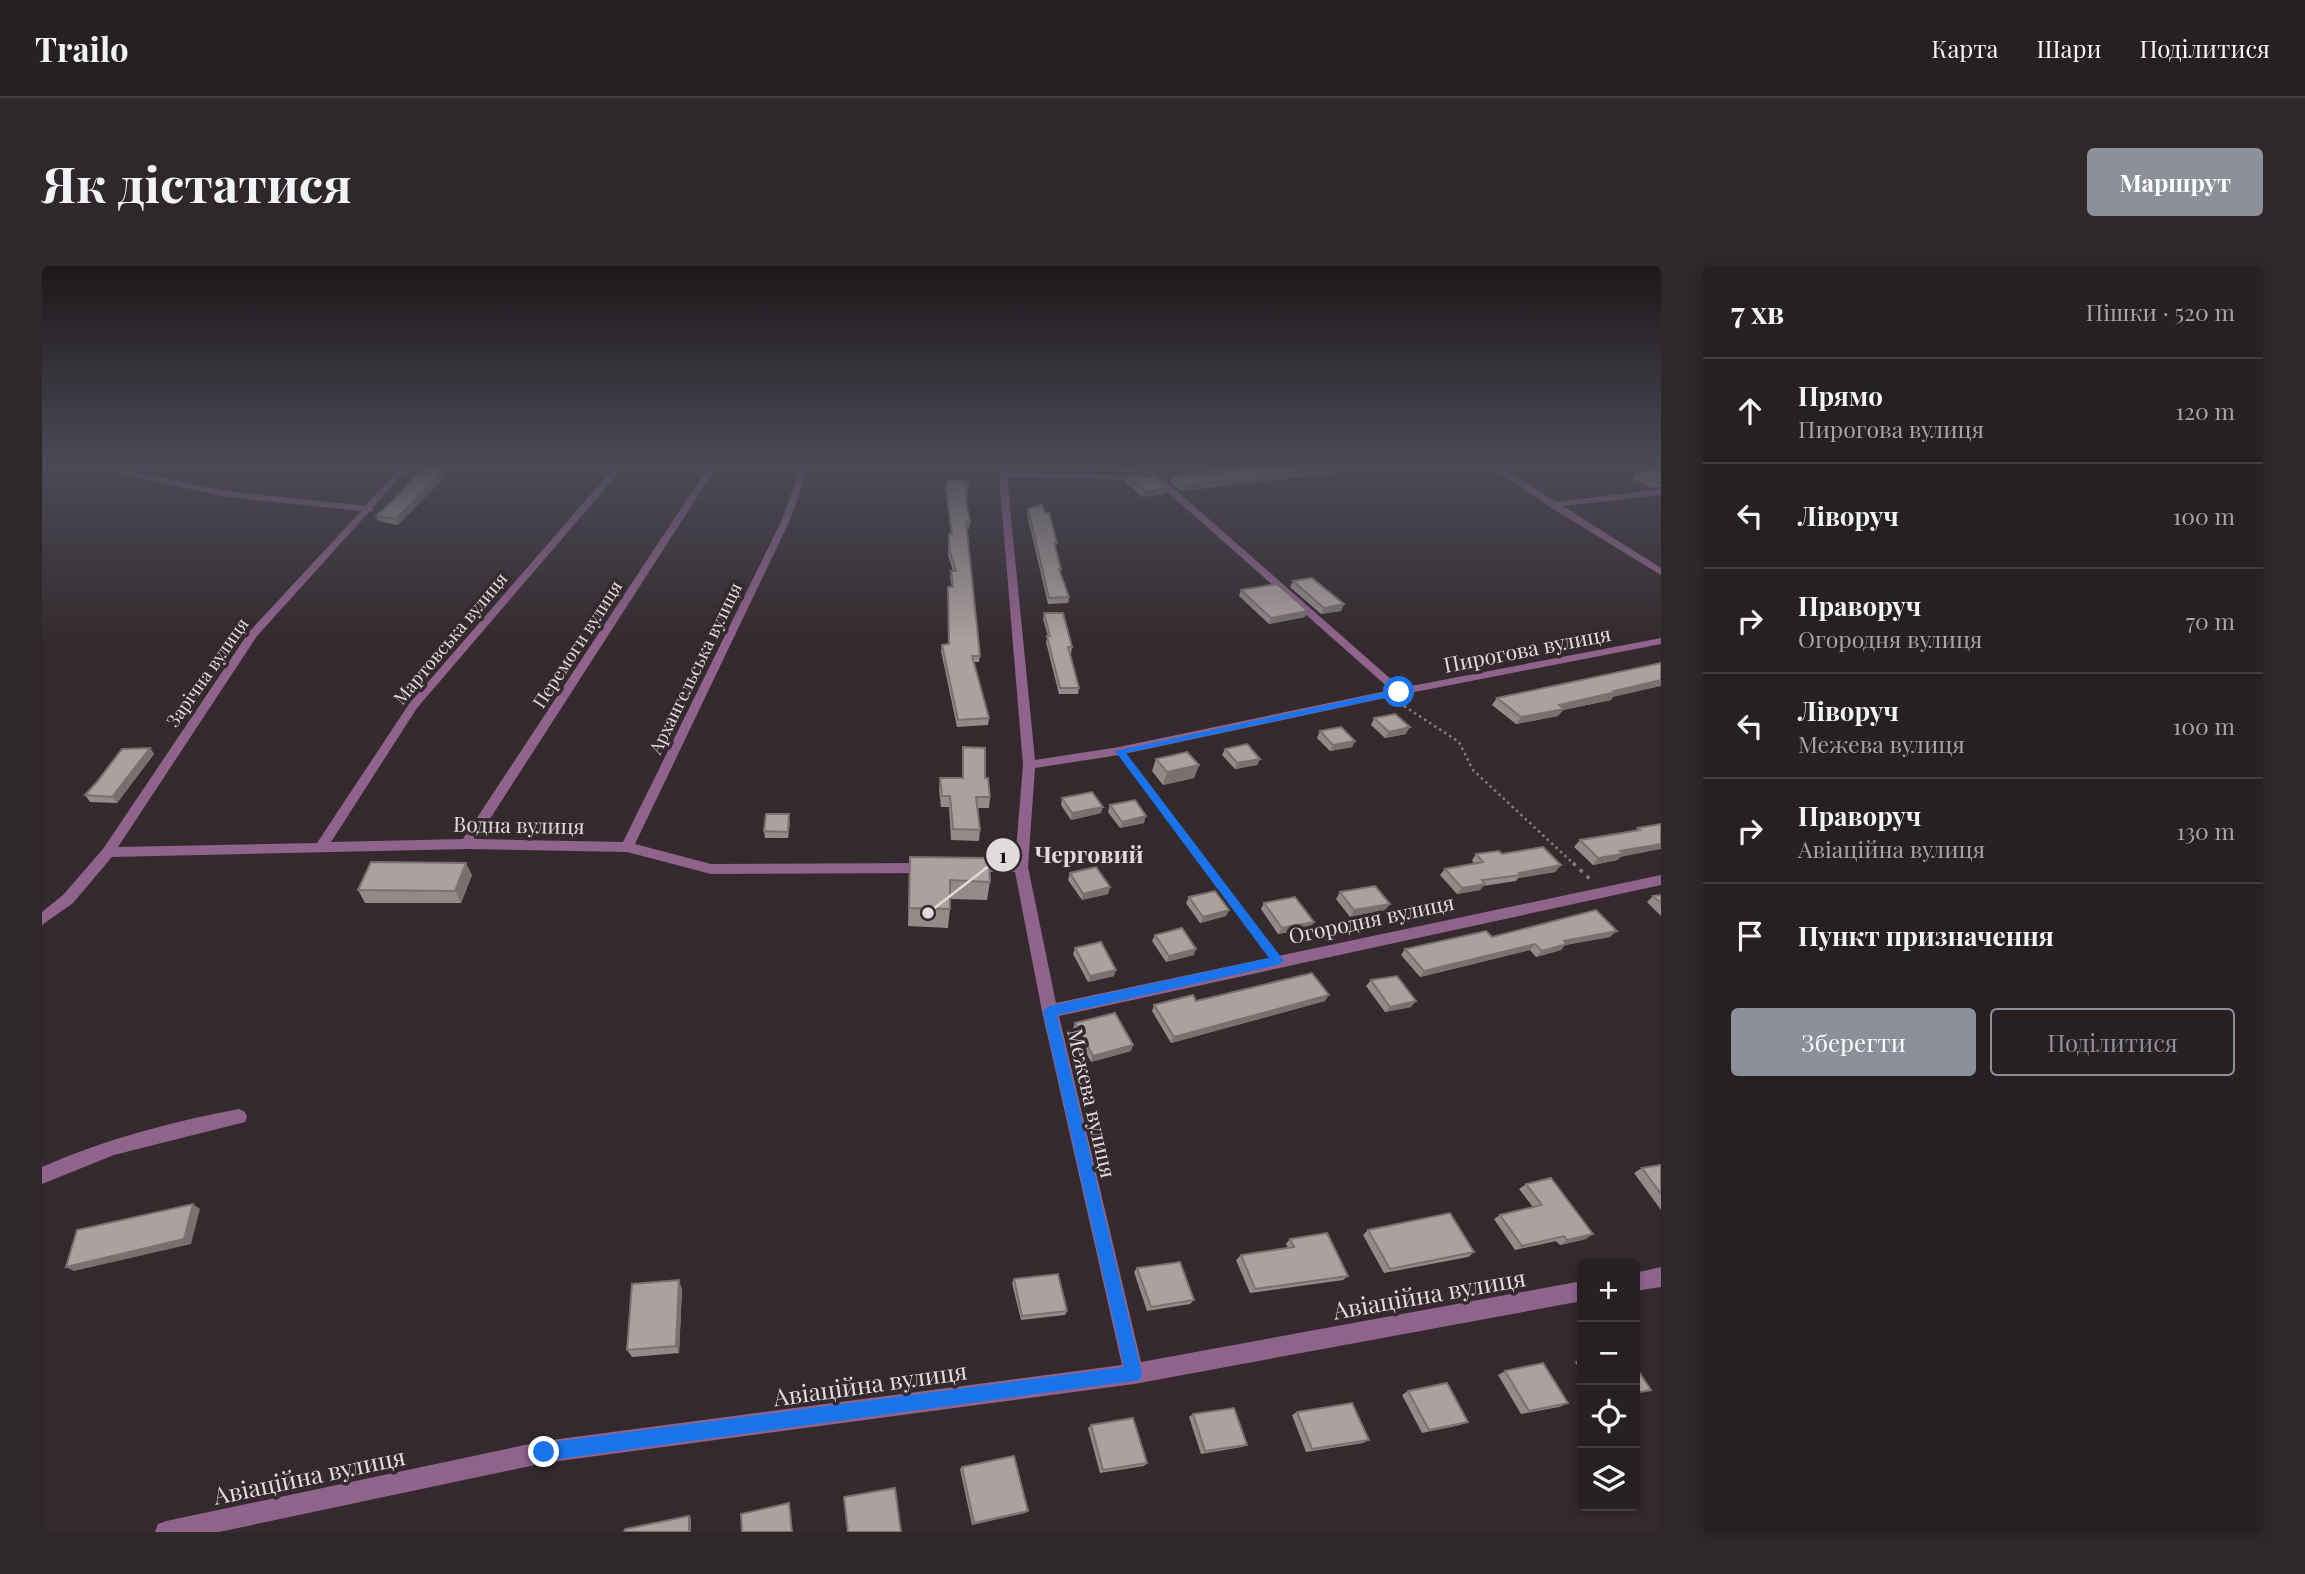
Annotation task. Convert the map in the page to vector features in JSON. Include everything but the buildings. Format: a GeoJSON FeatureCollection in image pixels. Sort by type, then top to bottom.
{"type":"FeatureCollection","features":[{"type":"Feature","properties":{"kind":"street","name":"Зарічна вулиця"},"geometry":{"type":"LineString","coordinates":[[108,852],[253,634],[358,522]]}},
{"type":"Feature","properties":{"kind":"street","name":"Мартовська вулиця"},"geometry":{"type":"LineString","coordinates":[[321,847],[413,706],[573,522]]}},
{"type":"Feature","properties":{"kind":"street","name":"Перемоги вулиця"},"geometry":{"type":"LineString","coordinates":[[467,844],[677,522]]}},
{"type":"Feature","properties":{"kind":"street","name":"Архангельська вулиця"},"geometry":{"type":"LineString","coordinates":[[627,847],[785,522]]}},
{"type":"Feature","properties":{"kind":"street","name":"Межева вулиця"},"geometry":{"type":"LineString","coordinates":[[1008,522],[1029,765],[1021,867],[1049,1011],[1134,1374]]}},
{"type":"Feature","properties":{"kind":"street"},"geometry":{"type":"LineString","coordinates":[[1206,522],[1394,694]]}},
{"type":"Feature","properties":{"kind":"street"},"geometry":{"type":"LineString","coordinates":[[1581,522],[1661,572]]}},
{"type":"Feature","properties":{"kind":"street","name":"Пирогова вулиця"},"geometry":{"type":"LineString","coordinates":[[1029,765],[1119,751],[1661,641]]}},
{"type":"Feature","properties":{"kind":"street","name":"Водна вулиця"},"geometry":{"type":"LineString","coordinates":[[108,852],[467,844],[627,847],[710,869],[1021,867]]}},
{"type":"Feature","properties":{"kind":"street"},"geometry":{"type":"LineString","coordinates":[[42,920],[68,899],[108,852]]}},
{"type":"Feature","properties":{"kind":"street","name":"Огородня вулиця"},"geometry":{"type":"LineString","coordinates":[[1049,1011],[1661,880]]}},
{"type":"Feature","properties":{"kind":"street"},"geometry":{"type":"LineString","coordinates":[[42,1176],[72,1161],[152,1134],[239,1117]]}},
{"type":"Feature","properties":{"kind":"street"},"geometry":{"type":"LineString","coordinates":[[1640,1281],[1661,1277]]}},
{"type":"Feature","properties":{"kind":"street","name":"Авіаційна вулиця"},"geometry":{"type":"LineString","coordinates":[[166,1532],[544,1452],[1134,1374],[1577,1292]]}},
{"type":"Feature","properties":{"kind":"path"},"geometry":{"type":"LineString","coordinates":[[1394,694],[1459,742],[1473,770],[1605,893]]}},
{"type":"Feature","properties":{"kind":"path"},"geometry":{"type":"LineString","coordinates":[[1119,751],[1278,961]]}},
{"type":"Feature","properties":{"kind":"place","name":"Черговий"},"geometry":{"type":"Point","coordinates":[928,913]}},
{"type":"Feature","properties":{"kind":"route"},"geometry":{"type":"LineString","coordinates":[[544,1452],[1134,1374],[1049,1011],[1278,961],[1119,751],[1399,692]]}}]}
